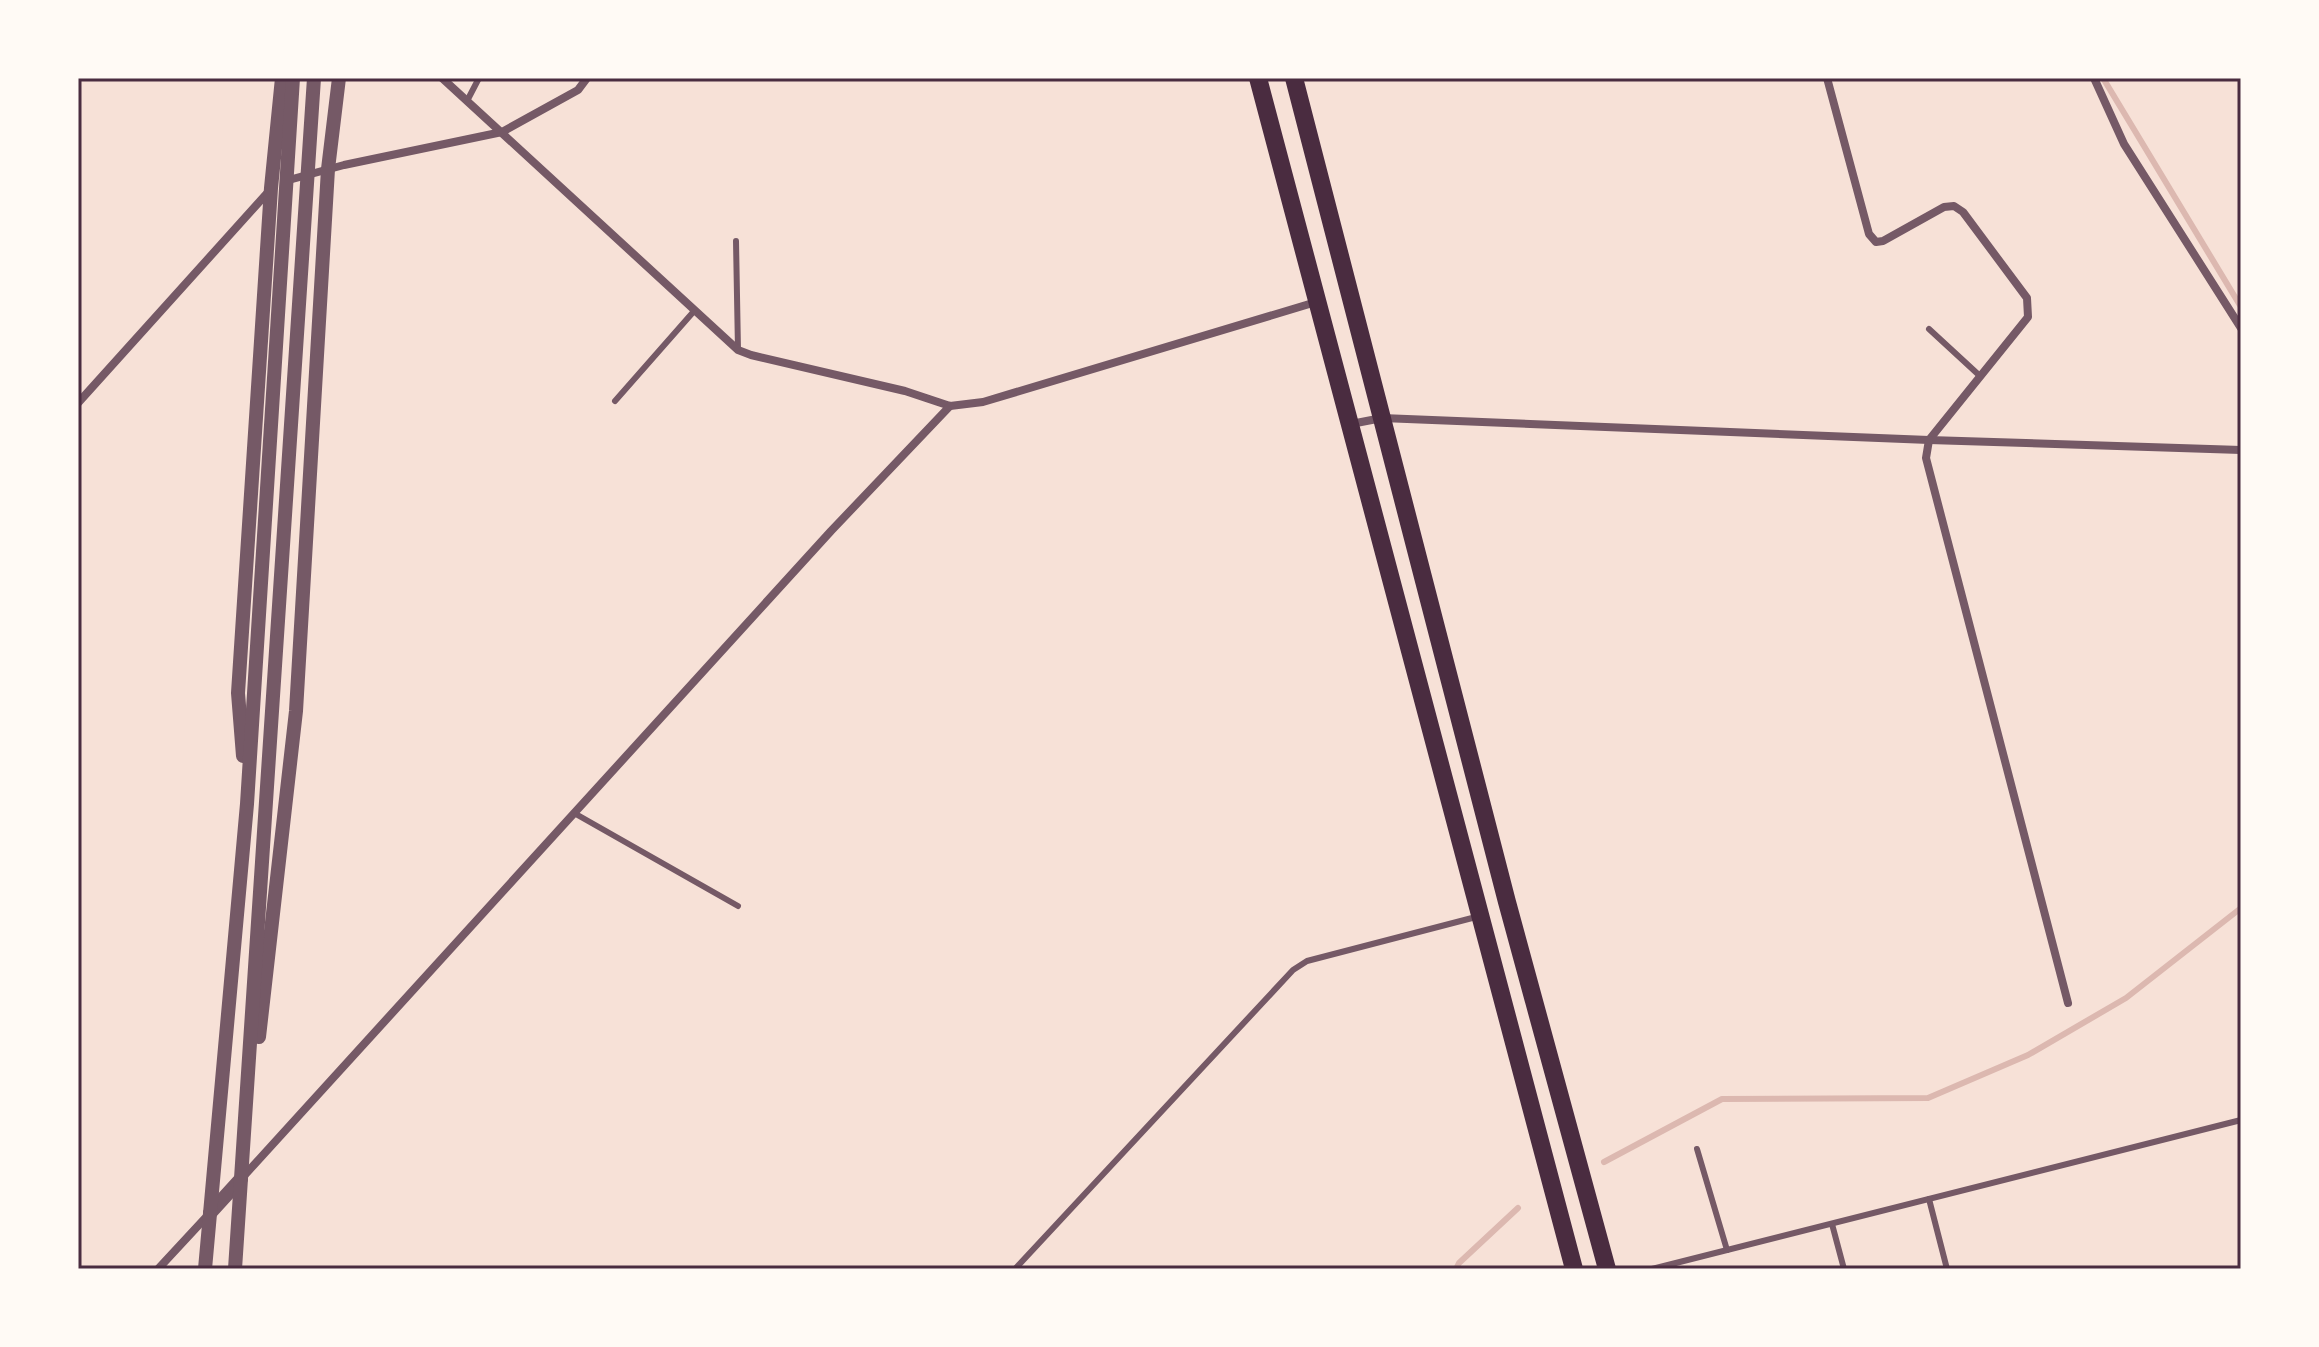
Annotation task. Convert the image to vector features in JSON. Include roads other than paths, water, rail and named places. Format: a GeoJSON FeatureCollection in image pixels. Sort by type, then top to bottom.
{"type":"FeatureCollection","features":[{"type":"Feature","properties":{"kind":"main road"},"geometry":{"type":"LineString","coordinates":[[1258,78],[1574,1269]]}},
{"type":"Feature","properties":{"kind":"main road"},"geometry":{"type":"LineString","coordinates":[[1294,78],[1507,902],[1607,1269]]}},
{"type":"Feature","properties":{"kind":"main road"},"geometry":{"type":"LineString","coordinates":[[1317,302],[1349,292]]}},
{"type":"Feature","properties":{"kind":"street"},"geometry":{"type":"LineString","coordinates":[[247,804],[238,693],[271,188],[282,78]]}},
{"type":"Feature","properties":{"kind":"street"},"geometry":{"type":"LineString","coordinates":[[205,1269],[247,804],[293,78]]}},
{"type":"Feature","properties":{"kind":"street"},"geometry":{"type":"LineString","coordinates":[[235,1269],[314,78]]}},
{"type":"Feature","properties":{"kind":"street"},"geometry":{"type":"LineString","coordinates":[[248,1079],[257,1058],[296,711],[328,169],[339,78]]}},
{"type":"Feature","properties":{"kind":"street"},"geometry":{"type":"LineString","coordinates":[[442,78],[738,350],[905,391],[950,406],[983,402],[1317,302]]}},
{"type":"Feature","properties":{"kind":"street"},"geometry":{"type":"LineString","coordinates":[[78,403],[271,188],[290,178],[502,132],[578,90],[587,78]]}},
{"type":"Feature","properties":{"kind":"street"},"geometry":{"type":"LineString","coordinates":[[1827,78],[1869,234],[1876,242],[1944,207],[1954,206],[1963,212],[2027,298],[2028,317],[1929,440],[1926,458],[2068,1003]]}},
{"type":"Feature","properties":{"kind":"street"},"geometry":{"type":"LineString","coordinates":[[2094,78],[2124,144],[2241,328]]}},
{"type":"Feature","properties":{"kind":"street"},"geometry":{"type":"LineString","coordinates":[[158,1269],[831,531],[950,406]]}},
{"type":"Feature","properties":{"kind":"street"},"geometry":{"type":"LineString","coordinates":[[1350,425],[1382,418],[2241,450]]}},
{"type":"Feature","properties":{"kind":"lane"},"geometry":{"type":"LineString","coordinates":[[467,101],[479,78]]}},
{"type":"Feature","properties":{"kind":"lane"},"geometry":{"type":"LineString","coordinates":[[736,241],[738,350]]}},
{"type":"Feature","properties":{"kind":"lane"},"geometry":{"type":"LineString","coordinates":[[615,401],[695,310]]}},
{"type":"Feature","properties":{"kind":"lane"},"geometry":{"type":"LineString","coordinates":[[1929,329],[1980,376]]}},
{"type":"Feature","properties":{"kind":"lane"},"geometry":{"type":"LineString","coordinates":[[574,813],[738,906]]}},
{"type":"Feature","properties":{"kind":"lane"},"geometry":{"type":"LineString","coordinates":[[1015,1269],[1293,970],[1307,961],[1480,916]]}},
{"type":"Feature","properties":{"kind":"lane"},"geometry":{"type":"LineString","coordinates":[[1652,1269],[2240,1123]]}},
{"type":"Feature","properties":{"kind":"lane"},"geometry":{"type":"LineString","coordinates":[[1697,1149],[1727,1250]]}},
{"type":"Feature","properties":{"kind":"lane"},"geometry":{"type":"LineString","coordinates":[[1929,1199],[1947,1269]]}},
{"type":"Feature","properties":{"kind":"lane"},"geometry":{"type":"LineString","coordinates":[[1832,1224],[1844,1269]]}},
{"type":"Feature","properties":{"kind":"waterway"},"geometry":{"type":"LineString","coordinates":[[2103,78],[2241,307]]}},
{"type":"Feature","properties":{"kind":"waterway"},"geometry":{"type":"LineString","coordinates":[[1604,1162],[1722,1099],[1928,1098],[2028,1055],[2126,998],[2241,908]]}},
{"type":"Feature","properties":{"kind":"waterway"},"geometry":{"type":"LineString","coordinates":[[1456,1269],[1518,1208]]}}]}
